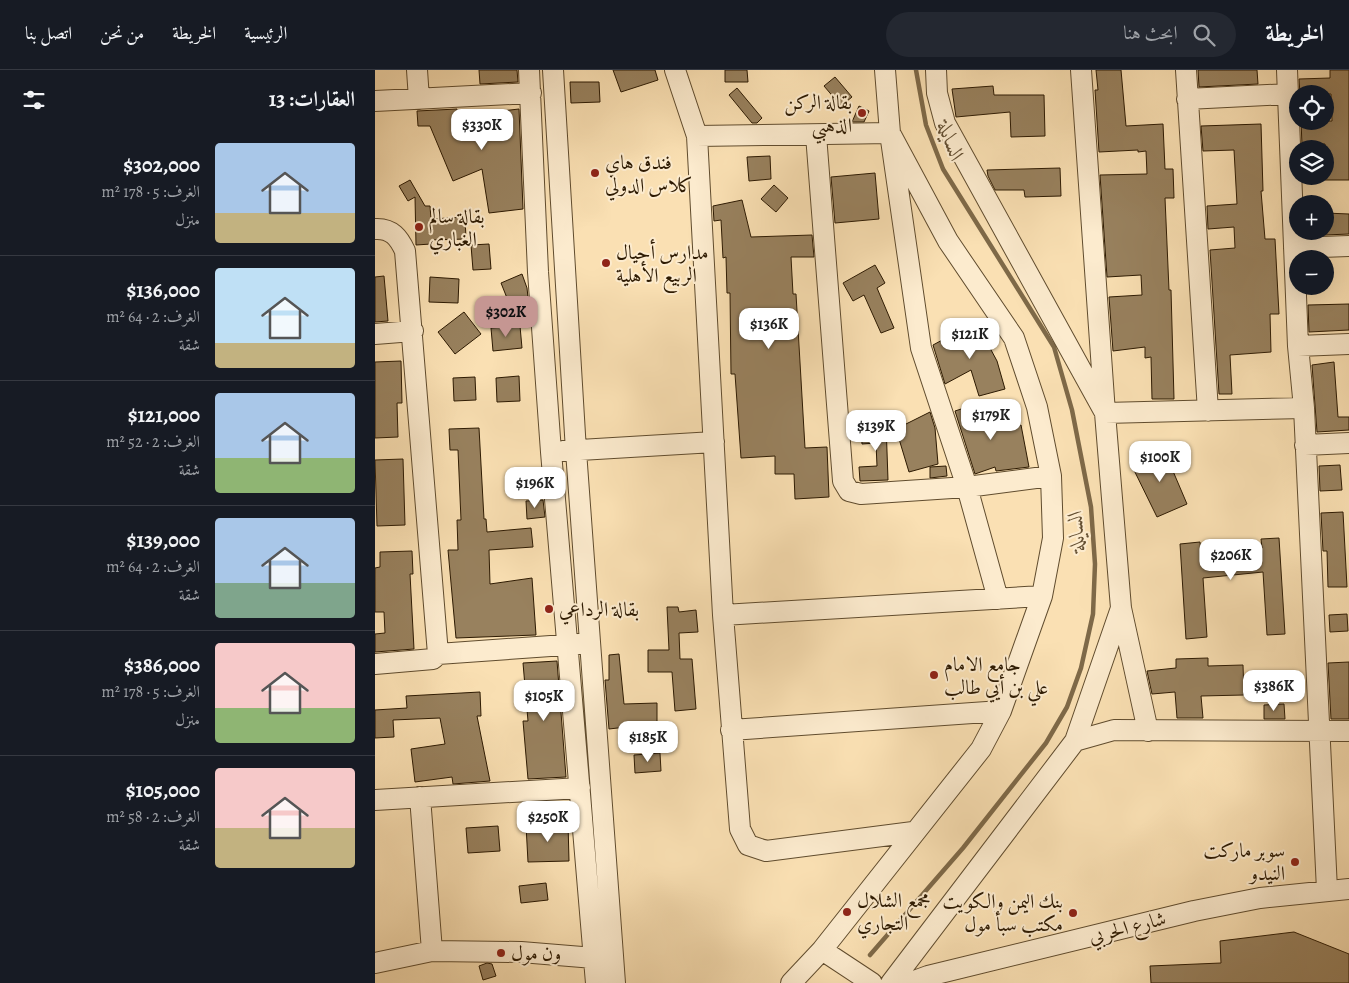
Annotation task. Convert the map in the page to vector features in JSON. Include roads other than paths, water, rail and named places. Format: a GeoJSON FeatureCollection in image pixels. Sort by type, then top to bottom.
{"type":"FeatureCollection","features":[{"type":"Feature","properties":{"kind":"street"},"geometry":{"type":"LineString","coordinates":[[417,70],[419,99]]}},
{"type":"Feature","properties":{"kind":"street"},"geometry":{"type":"LineString","coordinates":[[529,70],[538,272],[551,452],[596,983]]}},
{"type":"Feature","properties":{"kind":"street"},"geometry":{"type":"LineString","coordinates":[[553,70],[576,451],[615,983]]}},
{"type":"Feature","properties":{"kind":"street"},"geometry":{"type":"LineString","coordinates":[[675,70],[697,136],[723,615],[740,829],[749,845],[766,851],[913,832]]}},
{"type":"Feature","properties":{"kind":"street"},"geometry":{"type":"LineString","coordinates":[[885,70],[890,133],[921,348],[967,487],[998,599]]}},
{"type":"Feature","properties":{"kind":"street"},"geometry":{"type":"LineString","coordinates":[[936,70],[937,93],[945,123],[1105,413]]}},
{"type":"Feature","properties":{"kind":"street"},"geometry":{"type":"LineString","coordinates":[[1081,70],[1121,608],[1148,731]]}},
{"type":"Feature","properties":{"kind":"street"},"geometry":{"type":"LineString","coordinates":[[1186,70],[1207,411]]}},
{"type":"Feature","properties":{"kind":"street"},"geometry":{"type":"LineString","coordinates":[[1287,70],[1298,346],[1304,408],[1327,890]]}},
{"type":"Feature","properties":{"kind":"street"},"geometry":{"type":"LineString","coordinates":[[375,101],[531,93]]}},
{"type":"Feature","properties":{"kind":"street"},"geometry":{"type":"LineString","coordinates":[[1187,99],[1288,94]]}},
{"type":"Feature","properties":{"kind":"street"},"geometry":{"type":"LineString","coordinates":[[697,136],[816,136],[890,133]]}},
{"type":"Feature","properties":{"kind":"street"},"geometry":{"type":"LineString","coordinates":[[791,983],[822,950],[913,832],[981,750],[1001,711],[1042,596],[1053,538],[1051,476],[1037,407],[1014,338],[947,241],[890,133]]}},
{"type":"Feature","properties":{"kind":"street"},"geometry":{"type":"LineString","coordinates":[[816,136],[843,481],[849,491],[861,494],[967,487],[1051,476]]}},
{"type":"Feature","properties":{"kind":"street"},"geometry":{"type":"LineString","coordinates":[[375,229],[382,229],[399,237],[405,252],[413,331],[438,654]]}},
{"type":"Feature","properties":{"kind":"street"},"geometry":{"type":"LineString","coordinates":[[1294,248],[1349,246]]}},
{"type":"Feature","properties":{"kind":"street"},"geometry":{"type":"LineString","coordinates":[[375,334],[413,331]]}},
{"type":"Feature","properties":{"kind":"street"},"geometry":{"type":"LineString","coordinates":[[1298,346],[1349,344]]}},
{"type":"Feature","properties":{"kind":"street"},"geometry":{"type":"LineString","coordinates":[[1105,413],[1304,408]]}},
{"type":"Feature","properties":{"kind":"street"},"geometry":{"type":"LineString","coordinates":[[551,452],[714,442]]}},
{"type":"Feature","properties":{"kind":"street"},"geometry":{"type":"LineString","coordinates":[[1305,445],[1349,443]]}},
{"type":"Feature","properties":{"kind":"street"},"geometry":{"type":"LineString","coordinates":[[723,615],[1042,596]]}},
{"type":"Feature","properties":{"kind":"street"},"geometry":{"type":"LineString","coordinates":[[891,983],[1075,741],[1121,608]]}},
{"type":"Feature","properties":{"kind":"street"},"geometry":{"type":"LineString","coordinates":[[375,664],[433,659],[438,654],[591,643]]}},
{"type":"Feature","properties":{"kind":"street"},"geometry":{"type":"LineString","coordinates":[[731,730],[1001,711]]}},
{"type":"Feature","properties":{"kind":"street"},"geometry":{"type":"LineString","coordinates":[[1075,741],[1114,730],[1349,731]]}},
{"type":"Feature","properties":{"kind":"street"},"geometry":{"type":"LineString","coordinates":[[375,800],[580,788]]}},
{"type":"Feature","properties":{"kind":"street"},"geometry":{"type":"LineString","coordinates":[[420,797],[432,951]]}},
{"type":"Feature","properties":{"kind":"street","name":"شارع الحربي"},"geometry":{"type":"LineString","coordinates":[[909,983],[928,976],[1194,911],[1260,898],[1349,889]]}},
{"type":"Feature","properties":{"kind":"street","name":"شارع الحربي"},"geometry":{"type":"LineString","coordinates":[[948,983],[1253,912],[1349,902]]}},
{"type":"Feature","properties":{"kind":"street"},"geometry":{"type":"LineString","coordinates":[[822,950],[873,983]]}},
{"type":"Feature","properties":{"kind":"street"},"geometry":{"type":"LineString","coordinates":[[375,963],[432,951],[521,952],[594,958]]}},
{"type":"Feature","properties":{"kind":"waterway","name":"السايلة"},"geometry":{"type":"LineString","coordinates":[[870,955],[963,848],[1046,743],[1067,707],[1081,668],[1093,614],[1095,564],[1091,507],[1072,410],[1054,347],[943,169],[926,125],[916,70]]}},
{"type":"Feature","properties":{"kind":"place","name":"بقالة الركن الذهبي"},"geometry":{"type":"Point","coordinates":[862,113]}},
{"type":"Feature","properties":{"kind":"place","name":"فندق هاي كلاس الدولي"},"geometry":{"type":"Point","coordinates":[595,173]}},
{"type":"Feature","properties":{"kind":"place","name":"بقالة سالم الغباري"},"geometry":{"type":"Point","coordinates":[419,227]}},
{"type":"Feature","properties":{"kind":"place","name":"مدارس أجيال الربيع الأهلية"},"geometry":{"type":"Point","coordinates":[606,263]}},
{"type":"Feature","properties":{"kind":"place","name":"بقالة الرداعي"},"geometry":{"type":"Point","coordinates":[549,609]}},
{"type":"Feature","properties":{"kind":"place","name":"جامع الامام علي بن أيي طالب"},"geometry":{"type":"Point","coordinates":[934,675]}},
{"type":"Feature","properties":{"kind":"place","name":"سوبر ماركت النيدو"},"geometry":{"type":"Point","coordinates":[1295,862]}},
{"type":"Feature","properties":{"kind":"place","name":"مجمع الشلال التجاري"},"geometry":{"type":"Point","coordinates":[847,912]}},
{"type":"Feature","properties":{"kind":"place","name":"بنك اليمن والكويت مكتب سبأ مول"},"geometry":{"type":"Point","coordinates":[1073,913]}},
{"type":"Feature","properties":{"kind":"place","name":"ون مول"},"geometry":{"type":"Point","coordinates":[501,953]}}]}
